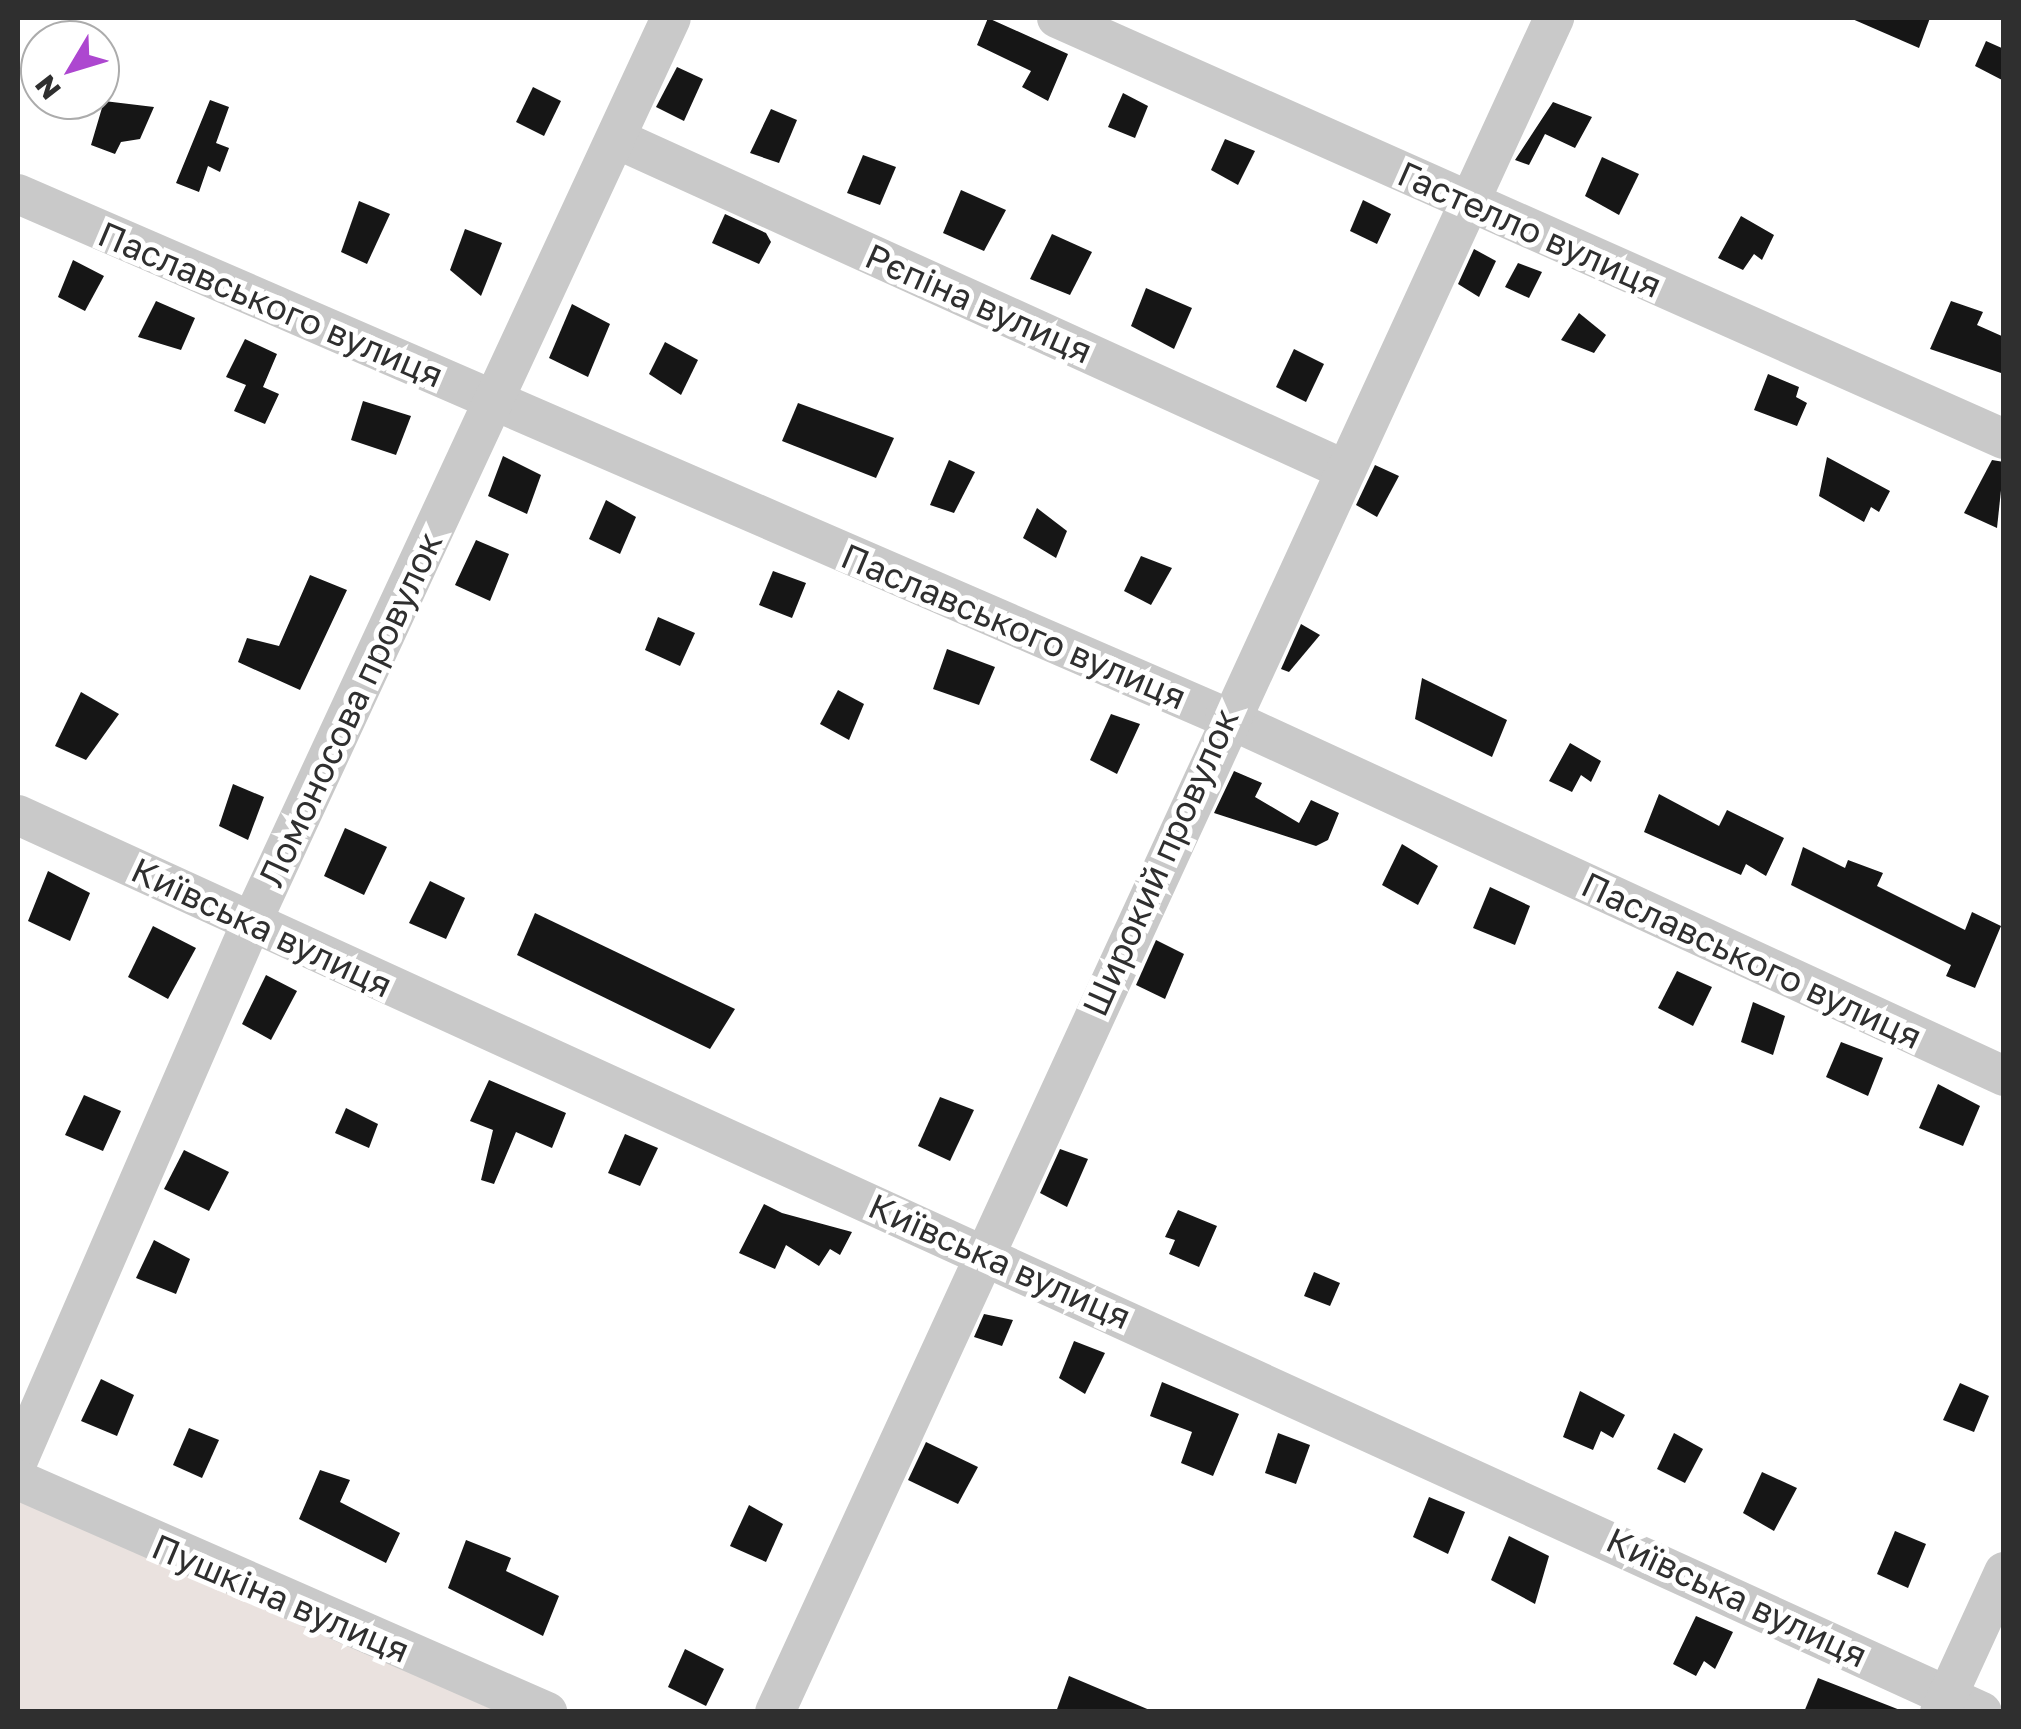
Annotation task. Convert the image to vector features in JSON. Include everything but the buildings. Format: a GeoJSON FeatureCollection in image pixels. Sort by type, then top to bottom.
{"type":"FeatureCollection","features":[{"type":"Feature","properties":{"kind":"street","name":"Ломоносова провулок"},"geometry":{"type":"LineString","coordinates":[[18,1460],[252,922],[671,18]]}},
{"type":"Feature","properties":{"kind":"street","name":"Гастелло вулиця"},"geometry":{"type":"LineString","coordinates":[[1057,18],[2004,440]]}},
{"type":"Feature","properties":{"kind":"street","name":"Широкий провулок"},"geometry":{"type":"LineString","coordinates":[[774,1712],[1225,718],[1554,18]]}},
{"type":"Feature","properties":{"kind":"street","name":"Рєпіна вулиця"},"geometry":{"type":"LineString","coordinates":[[617,139],[1341,468]]}},
{"type":"Feature","properties":{"kind":"street","name":"Паславського вулиця"},"geometry":{"type":"LineString","coordinates":[[18,194],[1225,718],[2004,1076]]}},
{"type":"Feature","properties":{"kind":"street","name":"Київська вулиця"},"geometry":{"type":"LineString","coordinates":[[18,815],[984,1253],[1956,1706]]}},
{"type":"Feature","properties":{"kind":"street","name":"Пушкіна вулиця"},"geometry":{"type":"LineString","coordinates":[[18,1480],[547,1712]]}},
{"type":"Feature","properties":{"kind":"street"},"geometry":{"type":"LineString","coordinates":[[1956,1706],[2004,1572]]}},
{"type":"Feature","properties":{"kind":"shaded area"},"geometry":{"type":"Polygon","coordinates":[[[18,1495],[496,1711],[18,1712],[18,1495]]]}}]}
